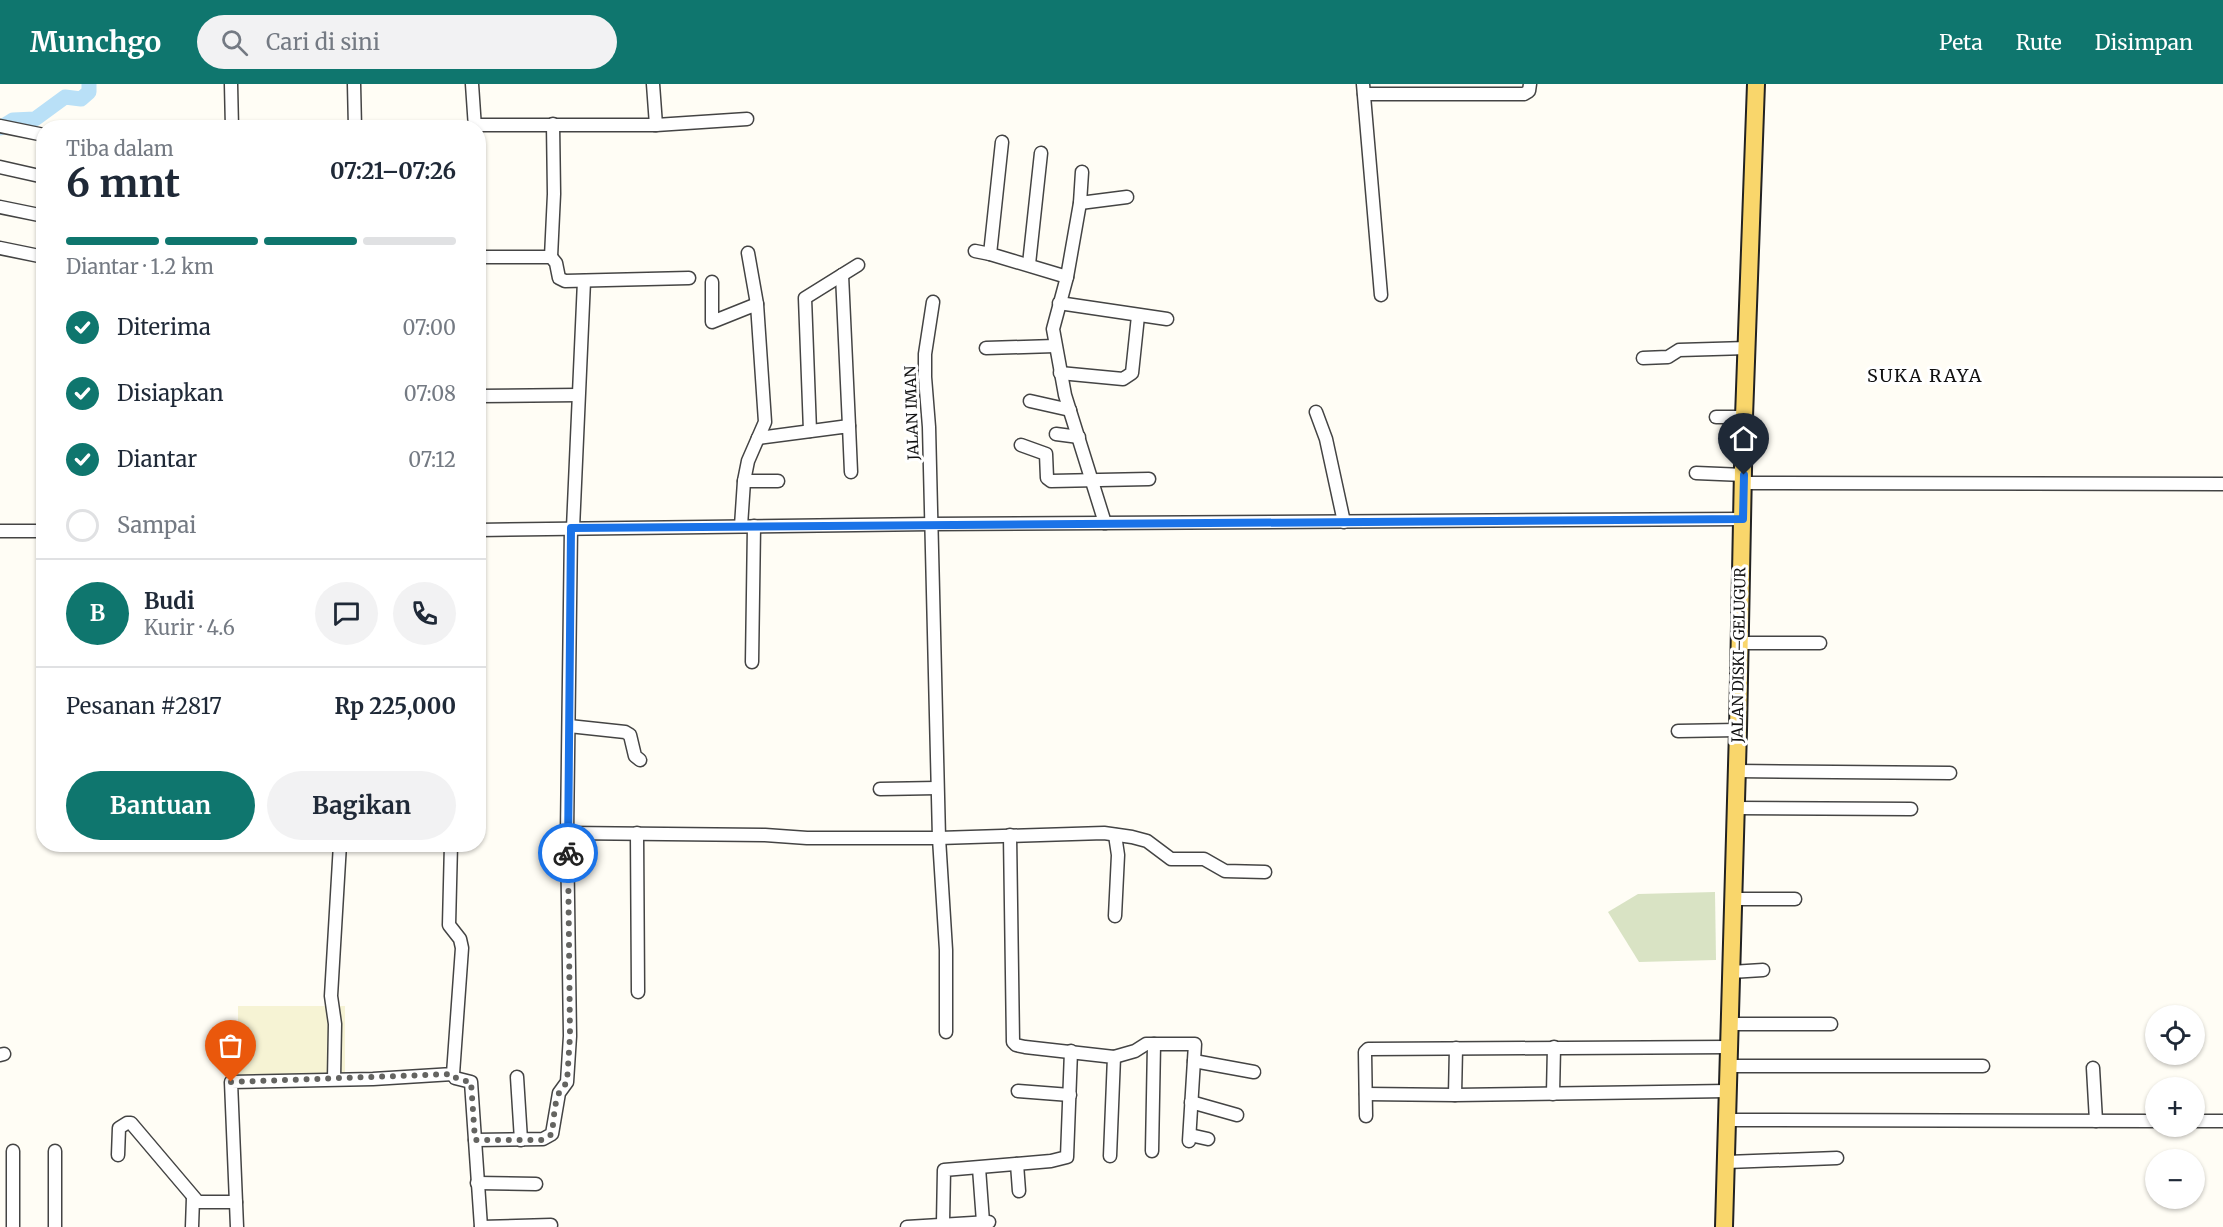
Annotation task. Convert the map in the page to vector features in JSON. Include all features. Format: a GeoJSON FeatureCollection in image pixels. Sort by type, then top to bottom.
{"type":"FeatureCollection","features":[{"type":"Feature","properties":{"kind":"main road","name":"JALAN DISKI–GELUGUR"},"geometry":{"type":"LineString","coordinates":[[1724,1227],[1744,417],[1756,84]]}},
{"type":"Feature","properties":{"kind":"street"},"geometry":{"type":"LineString","coordinates":[[231,84],[232,120]]}},
{"type":"Feature","properties":{"kind":"street"},"geometry":{"type":"LineString","coordinates":[[354,84],[356,120]]}},
{"type":"Feature","properties":{"kind":"street"},"geometry":{"type":"LineString","coordinates":[[472,84],[475,120]]}},
{"type":"Feature","properties":{"kind":"street"},"geometry":{"type":"LineString","coordinates":[[653,84],[656,125]]}},
{"type":"Feature","properties":{"kind":"street"},"geometry":{"type":"LineString","coordinates":[[1381,295],[1363,89],[1524,94],[1529,91],[1530,84]]}},
{"type":"Feature","properties":{"kind":"street"},"geometry":{"type":"LineString","coordinates":[[486,126],[656,125],[747,119]]}},
{"type":"Feature","properties":{"kind":"street"},"geometry":{"type":"LineString","coordinates":[[550,257],[554,194],[553,124]]}},
{"type":"Feature","properties":{"kind":"street"},"geometry":{"type":"LineString","coordinates":[[0,126],[36,133]]}},
{"type":"Feature","properties":{"kind":"street"},"geometry":{"type":"LineString","coordinates":[[990,254],[1002,142]]}},
{"type":"Feature","properties":{"kind":"street"},"geometry":{"type":"LineString","coordinates":[[1029,264],[1041,153]]}},
{"type":"Feature","properties":{"kind":"street"},"geometry":{"type":"LineString","coordinates":[[0,167],[36,175]]}},
{"type":"Feature","properties":{"kind":"street"},"geometry":{"type":"LineString","coordinates":[[1097,201],[1082,172],[1080,203],[1067,277],[1053,329],[1060,374],[1105,523]]}},
{"type":"Feature","properties":{"kind":"street"},"geometry":{"type":"LineString","coordinates":[[1080,203],[1127,197]]}},
{"type":"Feature","properties":{"kind":"street"},"geometry":{"type":"LineString","coordinates":[[0,207],[36,214]]}},
{"type":"Feature","properties":{"kind":"street"},"geometry":{"type":"LineString","coordinates":[[0,248],[36,255]]}},
{"type":"Feature","properties":{"kind":"street"},"geometry":{"type":"LineString","coordinates":[[975,251],[1029,264],[1067,277]]}},
{"type":"Feature","properties":{"kind":"street"},"geometry":{"type":"LineString","coordinates":[[741,526],[748,460],[765,422],[757,304],[748,253]]}},
{"type":"Feature","properties":{"kind":"street"},"geometry":{"type":"LineString","coordinates":[[486,257],[550,257],[556,263],[557,274],[562,280],[689,278]]}},
{"type":"Feature","properties":{"kind":"street"},"geometry":{"type":"LineString","coordinates":[[810,431],[806,297],[858,265]]}},
{"type":"Feature","properties":{"kind":"street"},"geometry":{"type":"LineString","coordinates":[[842,275],[850,472]]}},
{"type":"Feature","properties":{"kind":"street"},"geometry":{"type":"LineString","coordinates":[[475,1140],[543,1140],[552,1134],[555,1106],[559,1093],[567,1082],[570,1036],[567,832],[572,528],[584,281]]}},
{"type":"Feature","properties":{"kind":"street"},"geometry":{"type":"LineString","coordinates":[[712,282],[712,322],[757,304]]}},
{"type":"Feature","properties":{"kind":"street","name":"JALAN IMAN"},"geometry":{"type":"LineString","coordinates":[[933,302],[925,354],[925,377],[929,427],[937,788],[946,950],[946,1032]]}},
{"type":"Feature","properties":{"kind":"street"},"geometry":{"type":"LineString","coordinates":[[1059,303],[1167,319]]}},
{"type":"Feature","properties":{"kind":"street"},"geometry":{"type":"LineString","coordinates":[[1060,374],[1123,379],[1130,376],[1138,316]]}},
{"type":"Feature","properties":{"kind":"street"},"geometry":{"type":"LineString","coordinates":[[986,348],[1055,345]]}},
{"type":"Feature","properties":{"kind":"street"},"geometry":{"type":"LineString","coordinates":[[1643,358],[1668,357],[1679,350],[1747,348]]}},
{"type":"Feature","properties":{"kind":"street"},"geometry":{"type":"LineString","coordinates":[[486,396],[578,395]]}},
{"type":"Feature","properties":{"kind":"street"},"geometry":{"type":"LineString","coordinates":[[1030,401],[1070,410]]}},
{"type":"Feature","properties":{"kind":"street"},"geometry":{"type":"LineString","coordinates":[[1316,412],[1326,439],[1344,522]]}},
{"type":"Feature","properties":{"kind":"street"},"geometry":{"type":"LineString","coordinates":[[1716,417],[1744,417]]}},
{"type":"Feature","properties":{"kind":"street"},"geometry":{"type":"LineString","coordinates":[[758,438],[849,426]]}},
{"type":"Feature","properties":{"kind":"street"},"geometry":{"type":"LineString","coordinates":[[1056,434],[1079,437]]}},
{"type":"Feature","properties":{"kind":"street"},"geometry":{"type":"LineString","coordinates":[[1021,445],[1046,454],[1048,480],[1149,480]]}},
{"type":"Feature","properties":{"kind":"street"},"geometry":{"type":"LineString","coordinates":[[1696,473],[1744,479],[2223,484]]}},
{"type":"Feature","properties":{"kind":"street"},"geometry":{"type":"LineString","coordinates":[[744,481],[778,481]]}},
{"type":"Feature","properties":{"kind":"street"},"geometry":{"type":"LineString","coordinates":[[486,530],[931,524],[1743,519]]}},
{"type":"Feature","properties":{"kind":"street"},"geometry":{"type":"LineString","coordinates":[[752,662],[754,526]]}},
{"type":"Feature","properties":{"kind":"street"},"geometry":{"type":"LineString","coordinates":[[0,531],[36,531]]}},
{"type":"Feature","properties":{"kind":"street"},"geometry":{"type":"LineString","coordinates":[[1738,643],[1820,643]]}},
{"type":"Feature","properties":{"kind":"street"},"geometry":{"type":"LineString","coordinates":[[568,726],[625,732],[630,735],[635,756],[640,760]]}},
{"type":"Feature","properties":{"kind":"street"},"geometry":{"type":"LineString","coordinates":[[1678,731],[1738,730]]}},
{"type":"Feature","properties":{"kind":"street"},"geometry":{"type":"LineString","coordinates":[[1737,771],[1950,773]]}},
{"type":"Feature","properties":{"kind":"street"},"geometry":{"type":"LineString","coordinates":[[880,789],[937,788]]}},
{"type":"Feature","properties":{"kind":"street"},"geometry":{"type":"LineString","coordinates":[[1735,808],[1911,809]]}},
{"type":"Feature","properties":{"kind":"street"},"geometry":{"type":"LineString","coordinates":[[567,832],[765,835],[807,838],[1115,835],[1147,842],[1171,859],[1204,859],[1225,871],[1265,872]]}},
{"type":"Feature","properties":{"kind":"street"},"geometry":{"type":"LineString","coordinates":[[636,833],[638,992]]}},
{"type":"Feature","properties":{"kind":"street"},"geometry":{"type":"LineString","coordinates":[[1010,835],[1013,1042],[1016,1046],[1114,1057],[1135,1051],[1146,1044],[1195,1044],[1190,1138],[1208,1139]]}},
{"type":"Feature","properties":{"kind":"street"},"geometry":{"type":"LineString","coordinates":[[1115,835],[1118,855],[1115,916]]}},
{"type":"Feature","properties":{"kind":"street"},"geometry":{"type":"LineString","coordinates":[[334,1079],[335,1024],[331,996],[339,852]]}},
{"type":"Feature","properties":{"kind":"street"},"geometry":{"type":"LineString","coordinates":[[451,852],[449,925],[460,939],[462,948],[453,1074],[457,1079],[471,1082],[481,1227],[551,1225]]}},
{"type":"Feature","properties":{"kind":"street"},"geometry":{"type":"LineString","coordinates":[[1733,899],[1795,899]]}},
{"type":"Feature","properties":{"kind":"street"},"geometry":{"type":"LineString","coordinates":[[1731,972],[1762,970]]}},
{"type":"Feature","properties":{"kind":"street"},"geometry":{"type":"LineString","coordinates":[[1729,1024],[1831,1024]]}},
{"type":"Feature","properties":{"kind":"street"},"geometry":{"type":"LineString","coordinates":[[1152,1151],[1154,1044]]}},
{"type":"Feature","properties":{"kind":"street"},"geometry":{"type":"LineString","coordinates":[[1553,1094],[1554,1047]]}},
{"type":"Feature","properties":{"kind":"street"},"geometry":{"type":"LineString","coordinates":[[1366,1116],[1365,1052],[1368,1049],[1729,1047]]}},
{"type":"Feature","properties":{"kind":"street"},"geometry":{"type":"LineString","coordinates":[[1455,1095],[1456,1048]]}},
{"type":"Feature","properties":{"kind":"street"},"geometry":{"type":"LineString","coordinates":[[943,1224],[944,1170],[1067,1157],[1071,1051]]}},
{"type":"Feature","properties":{"kind":"street"},"geometry":{"type":"LineString","coordinates":[[1110,1156],[1114,1057]]}},
{"type":"Feature","properties":{"kind":"street"},"geometry":{"type":"LineString","coordinates":[[1194,1061],[1254,1072]]}},
{"type":"Feature","properties":{"kind":"street"},"geometry":{"type":"LineString","coordinates":[[1728,1066],[1983,1066]]}},
{"type":"Feature","properties":{"kind":"street"},"geometry":{"type":"LineString","coordinates":[[2093,1068],[2096,1121]]}},
{"type":"Feature","properties":{"kind":"street"},"geometry":{"type":"LineString","coordinates":[[237,1227],[231,1082],[453,1074]]}},
{"type":"Feature","properties":{"kind":"street"},"geometry":{"type":"LineString","coordinates":[[518,1077],[521,1140]]}},
{"type":"Feature","properties":{"kind":"street"},"geometry":{"type":"LineString","coordinates":[[1018,1091],[1070,1095]]}},
{"type":"Feature","properties":{"kind":"street"},"geometry":{"type":"LineString","coordinates":[[1366,1094],[1728,1092]]}},
{"type":"Feature","properties":{"kind":"street"},"geometry":{"type":"LineString","coordinates":[[1191,1102],[1237,1115]]}},
{"type":"Feature","properties":{"kind":"street"},"geometry":{"type":"LineString","coordinates":[[1728,1120],[2145,1121]]}},
{"type":"Feature","properties":{"kind":"street"},"geometry":{"type":"LineString","coordinates":[[2205,1121],[2223,1121]]}},
{"type":"Feature","properties":{"kind":"street"},"geometry":{"type":"LineString","coordinates":[[118,1155],[119,1128],[123,1124],[131,1123],[198,1202],[236,1202]]}},
{"type":"Feature","properties":{"kind":"street"},"geometry":{"type":"LineString","coordinates":[[13,1151],[13,1227]]}},
{"type":"Feature","properties":{"kind":"street"},"geometry":{"type":"LineString","coordinates":[[55,1151],[55,1227]]}},
{"type":"Feature","properties":{"kind":"street"},"geometry":{"type":"LineString","coordinates":[[1727,1161],[1837,1158]]}},
{"type":"Feature","properties":{"kind":"street"},"geometry":{"type":"LineString","coordinates":[[1017,1164],[1019,1191]]}},
{"type":"Feature","properties":{"kind":"street"},"geometry":{"type":"LineString","coordinates":[[907,1227],[986,1222],[979,1168]]}},
{"type":"Feature","properties":{"kind":"street"},"geometry":{"type":"LineString","coordinates":[[477,1183],[537,1184]]}},
{"type":"Feature","properties":{"kind":"street"},"geometry":{"type":"LineString","coordinates":[[192,1227],[193,1198]]}},
{"type":"Feature","properties":{"kind":"shaded area"},"geometry":{"type":"Polygon","coordinates":[[[238,1006],[345,1006],[345,1076],[238,1076],[238,1006]]]}},
{"type":"Feature","properties":{"kind":"green space"},"geometry":{"type":"Polygon","coordinates":[[[1715,892],[1716,960],[1639,962],[1608,912],[1638,894],[1715,892]]]}},
{"type":"Feature","properties":{"kind":"waterway"},"geometry":{"type":"LineString","coordinates":[[0,128],[13,120],[35,119],[65,97],[81,99],[89,92],[89,84]]}},
{"type":"Feature","properties":{"kind":"way so far"},"geometry":{"type":"LineString","coordinates":[[231,1082],[453,1074],[457,1079],[471,1082],[475,1140],[543,1140],[552,1134],[555,1106],[559,1093],[567,1082],[570,1036],[568,853]]}},
{"type":"Feature","properties":{"kind":"district","name":"SUKA RAYA"},"geometry":{"type":"Point","coordinates":[1925,376]}},
{"type":"Feature","properties":{"kind":"route"},"geometry":{"type":"LineString","coordinates":[[568,853],[571,528],[1743,519],[1744,475]]}}]}
